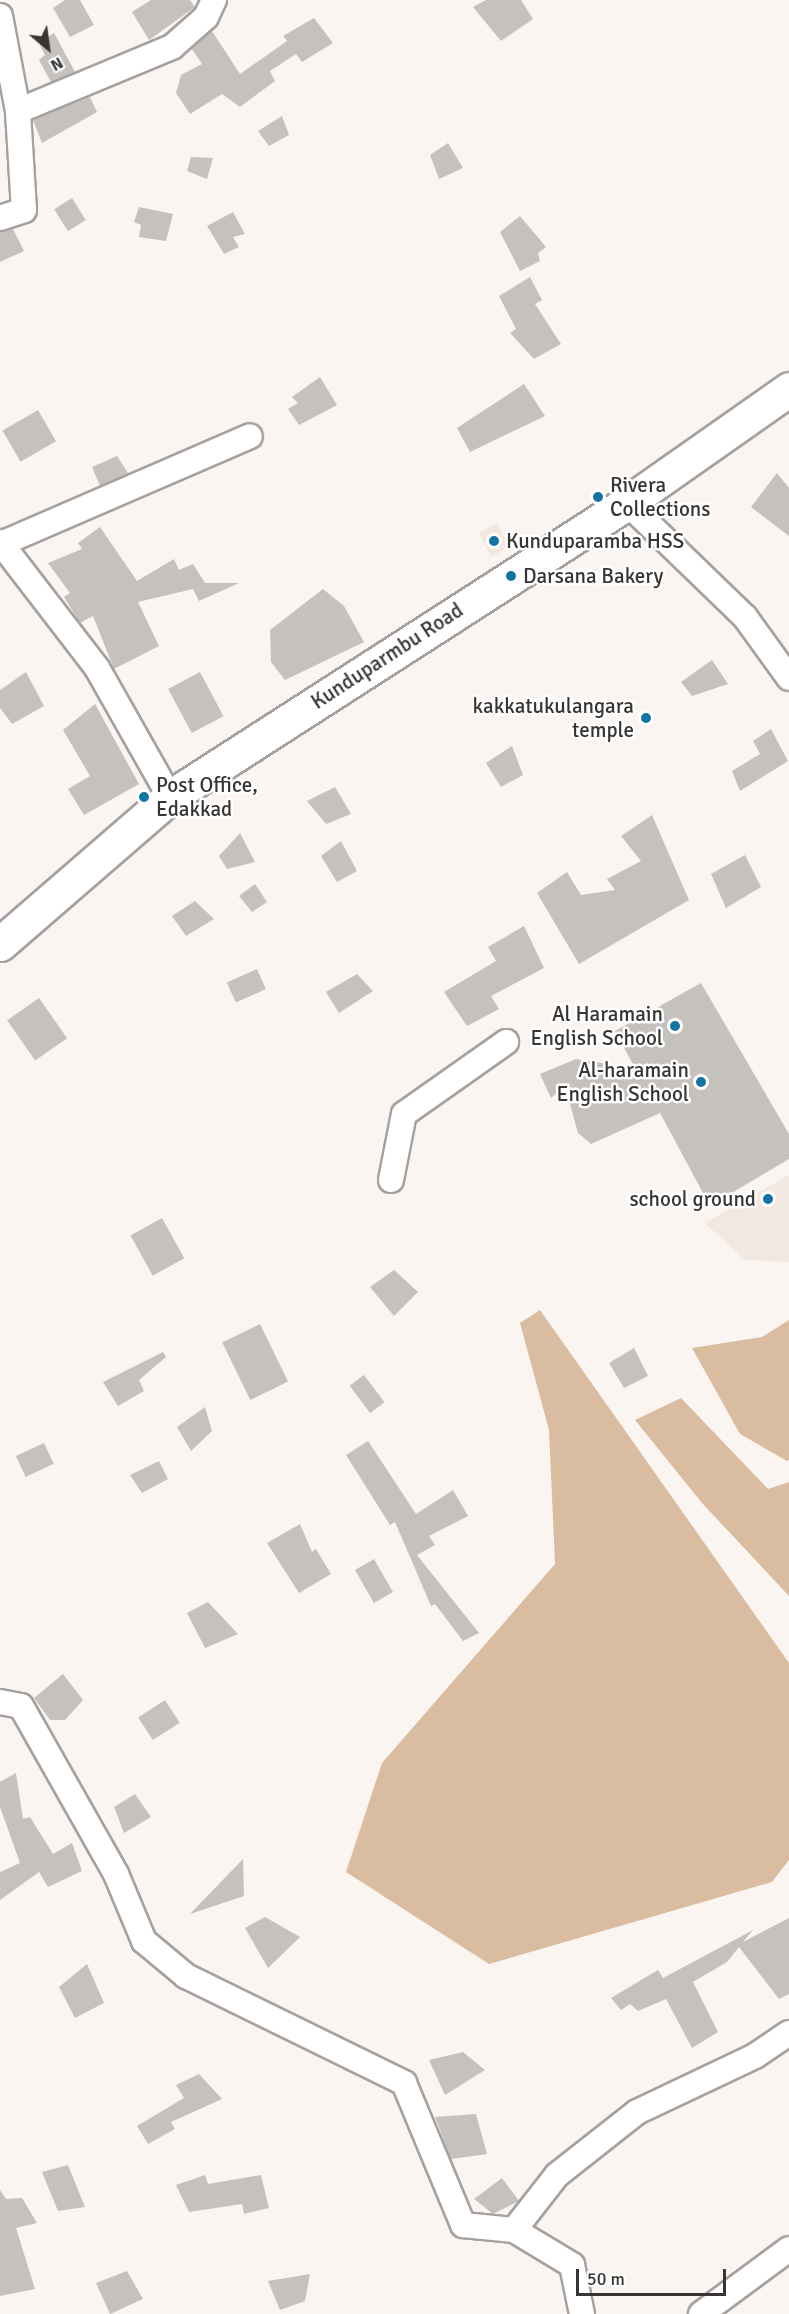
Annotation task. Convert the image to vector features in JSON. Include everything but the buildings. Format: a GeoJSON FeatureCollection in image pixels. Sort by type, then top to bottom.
{"type":"FeatureCollection","features":[{"type":"Feature","properties":{"kind":"main road","name":"Kunduparmbu Road"},"geometry":{"type":"LineString","coordinates":[[0,944],[170,797],[627,503],[789,389]]}},
{"type":"Feature","properties":{"kind":"street"},"geometry":{"type":"LineString","coordinates":[[18,111],[172,47],[206,17],[214,0]]}},
{"type":"Feature","properties":{"kind":"street"},"geometry":{"type":"LineString","coordinates":[[0,15],[18,111],[24,210],[0,218]]}},
{"type":"Feature","properties":{"kind":"street"},"geometry":{"type":"LineString","coordinates":[[170,797],[97,668],[1,543],[250,436]]}},
{"type":"Feature","properties":{"kind":"street"},"geometry":{"type":"LineString","coordinates":[[627,503],[745,617],[789,678]]}},
{"type":"Feature","properties":{"kind":"street"},"geometry":{"type":"LineString","coordinates":[[391,1180],[404,1114],[506,1042]]}},
{"type":"Feature","properties":{"kind":"street"},"geometry":{"type":"LineString","coordinates":[[0,1702],[21,1706],[116,1874],[144,1941],[186,1977],[404,2083],[463,2225],[514,2230],[572,2265],[582,2314]]}},
{"type":"Feature","properties":{"kind":"street"},"geometry":{"type":"LineString","coordinates":[[514,2230],[557,2175],[637,2112],[755,2056],[789,2032]]}},
{"type":"Feature","properties":{"kind":"street"},"geometry":{"type":"LineString","coordinates":[[701,2314],[789,2249]]}},
{"type":"Feature","properties":{"kind":"shaded area","name":"Kunduparamba HSS"},"geometry":{"type":"Polygon","coordinates":[[[497,523],[510,547],[491,557],[478,533],[497,523]]]}},
{"type":"Feature","properties":{"kind":"shaded area","name":"school ground"},"geometry":{"type":"Polygon","coordinates":[[[789,1175],[789,1262],[745,1260],[705,1223],[789,1175]]]}},
{"type":"Feature","properties":{"kind":"shaded area"},"geometry":{"type":"Polygon","coordinates":[[[540,1310],[789,1663],[789,1860],[772,1882],[489,1964],[346,1872],[382,1763],[555,1564],[549,1430],[520,1323],[540,1310]]]}},
{"type":"Feature","properties":{"kind":"shaded area"},"geometry":{"type":"Polygon","coordinates":[[[789,1320],[789,1460],[787,1461],[740,1434],[692,1348],[762,1337],[789,1320]]]}},
{"type":"Feature","properties":{"kind":"shaded area"},"geometry":{"type":"Polygon","coordinates":[[[681,1398],[768,1489],[789,1482],[789,1596],[702,1503],[635,1420],[681,1398]]]}},
{"type":"Feature","properties":{"kind":"place","name":"Rivera Collections"},"geometry":{"type":"Point","coordinates":[598,497]}},
{"type":"Feature","properties":{"kind":"place","name":"Kunduparamba HSS"},"geometry":{"type":"Point","coordinates":[494,541]}},
{"type":"Feature","properties":{"kind":"place","name":"Darsana Bakery"},"geometry":{"type":"Point","coordinates":[511,576]}},
{"type":"Feature","properties":{"kind":"place","name":"kakkatukulangara temple"},"geometry":{"type":"Point","coordinates":[646,718]}},
{"type":"Feature","properties":{"kind":"place","name":"Post Office, Edakkad"},"geometry":{"type":"Point","coordinates":[144,797]}},
{"type":"Feature","properties":{"kind":"place","name":"Al Haramain English School"},"geometry":{"type":"Point","coordinates":[675,1026]}},
{"type":"Feature","properties":{"kind":"place","name":"Al-haramain English School"},"geometry":{"type":"Point","coordinates":[701,1082]}},
{"type":"Feature","properties":{"kind":"place","name":"school ground"},"geometry":{"type":"Point","coordinates":[768,1199]}}]}
